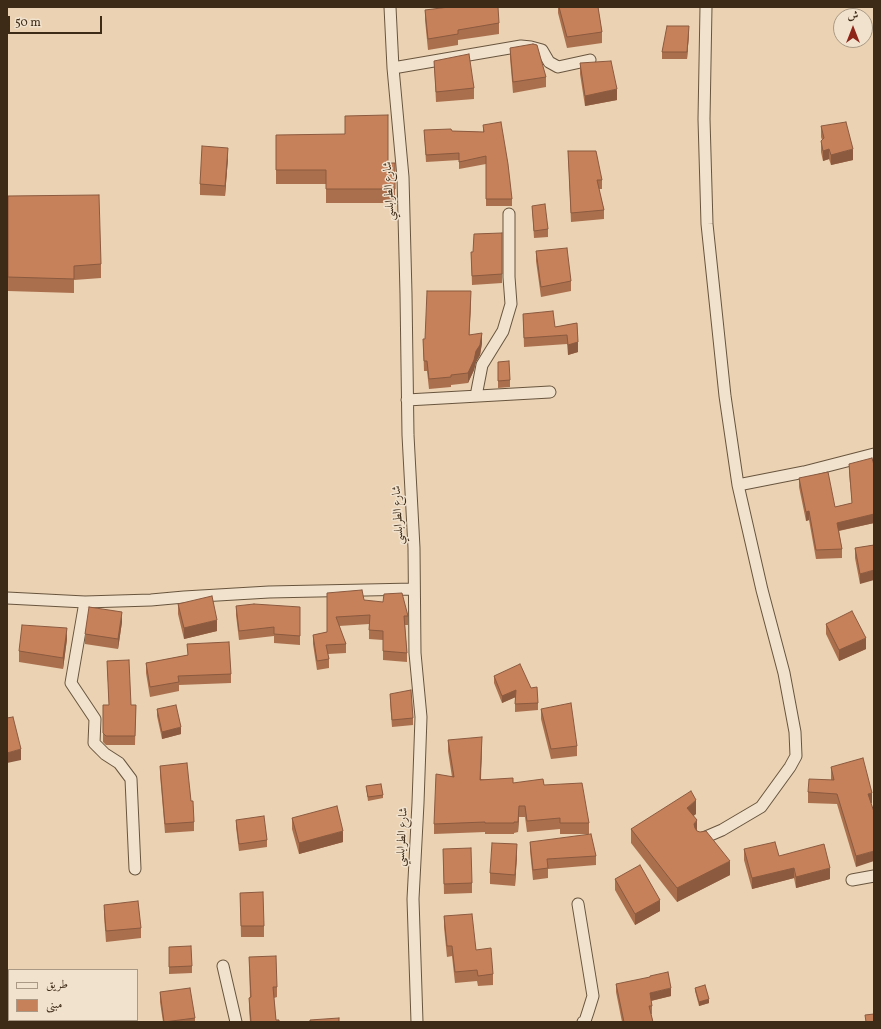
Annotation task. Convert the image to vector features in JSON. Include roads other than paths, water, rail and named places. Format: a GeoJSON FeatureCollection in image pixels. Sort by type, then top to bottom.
{"type":"FeatureCollection","features":[{"type":"Feature","properties":{"kind":"street","name":"شارع الطرابلسي"},"geometry":{"type":"LineString","coordinates":[[390,7],[393,68],[403,177],[408,435],[414,548],[415,653],[421,717],[413,899],[417,1022]]}},
{"type":"Feature","properties":{"kind":"street"},"geometry":{"type":"LineString","coordinates":[[701,839],[722,830],[761,807],[790,767],[796,756],[795,732],[784,673],[762,590],[738,485],[725,396],[707,224],[704,119],[706,7]]}},
{"type":"Feature","properties":{"kind":"street"},"geometry":{"type":"LineString","coordinates":[[393,68],[521,46],[542,50],[549,62],[558,66],[590,60]]}},
{"type":"Feature","properties":{"kind":"street"},"geometry":{"type":"LineString","coordinates":[[476,396],[482,366],[503,330],[510,304],[510,214]]}},
{"type":"Feature","properties":{"kind":"street"},"geometry":{"type":"LineString","coordinates":[[407,400],[550,392]]}},
{"type":"Feature","properties":{"kind":"street"},"geometry":{"type":"LineString","coordinates":[[738,485],[804,472],[874,454]]}},
{"type":"Feature","properties":{"kind":"street"},"geometry":{"type":"LineString","coordinates":[[7,598],[85,602],[151,600],[269,592],[414,589]]}},
{"type":"Feature","properties":{"kind":"street"},"geometry":{"type":"LineString","coordinates":[[85,602],[71,683],[95,719],[94,743],[105,754],[119,763],[130,779],[135,869]]}},
{"type":"Feature","properties":{"kind":"street"},"geometry":{"type":"LineString","coordinates":[[852,880],[874,876]]}},
{"type":"Feature","properties":{"kind":"street"},"geometry":{"type":"LineString","coordinates":[[578,904],[593,996],[585,1021],[583,1022]]}},
{"type":"Feature","properties":{"kind":"street"},"geometry":{"type":"LineString","coordinates":[[223,966],[236,1022]]}}]}
